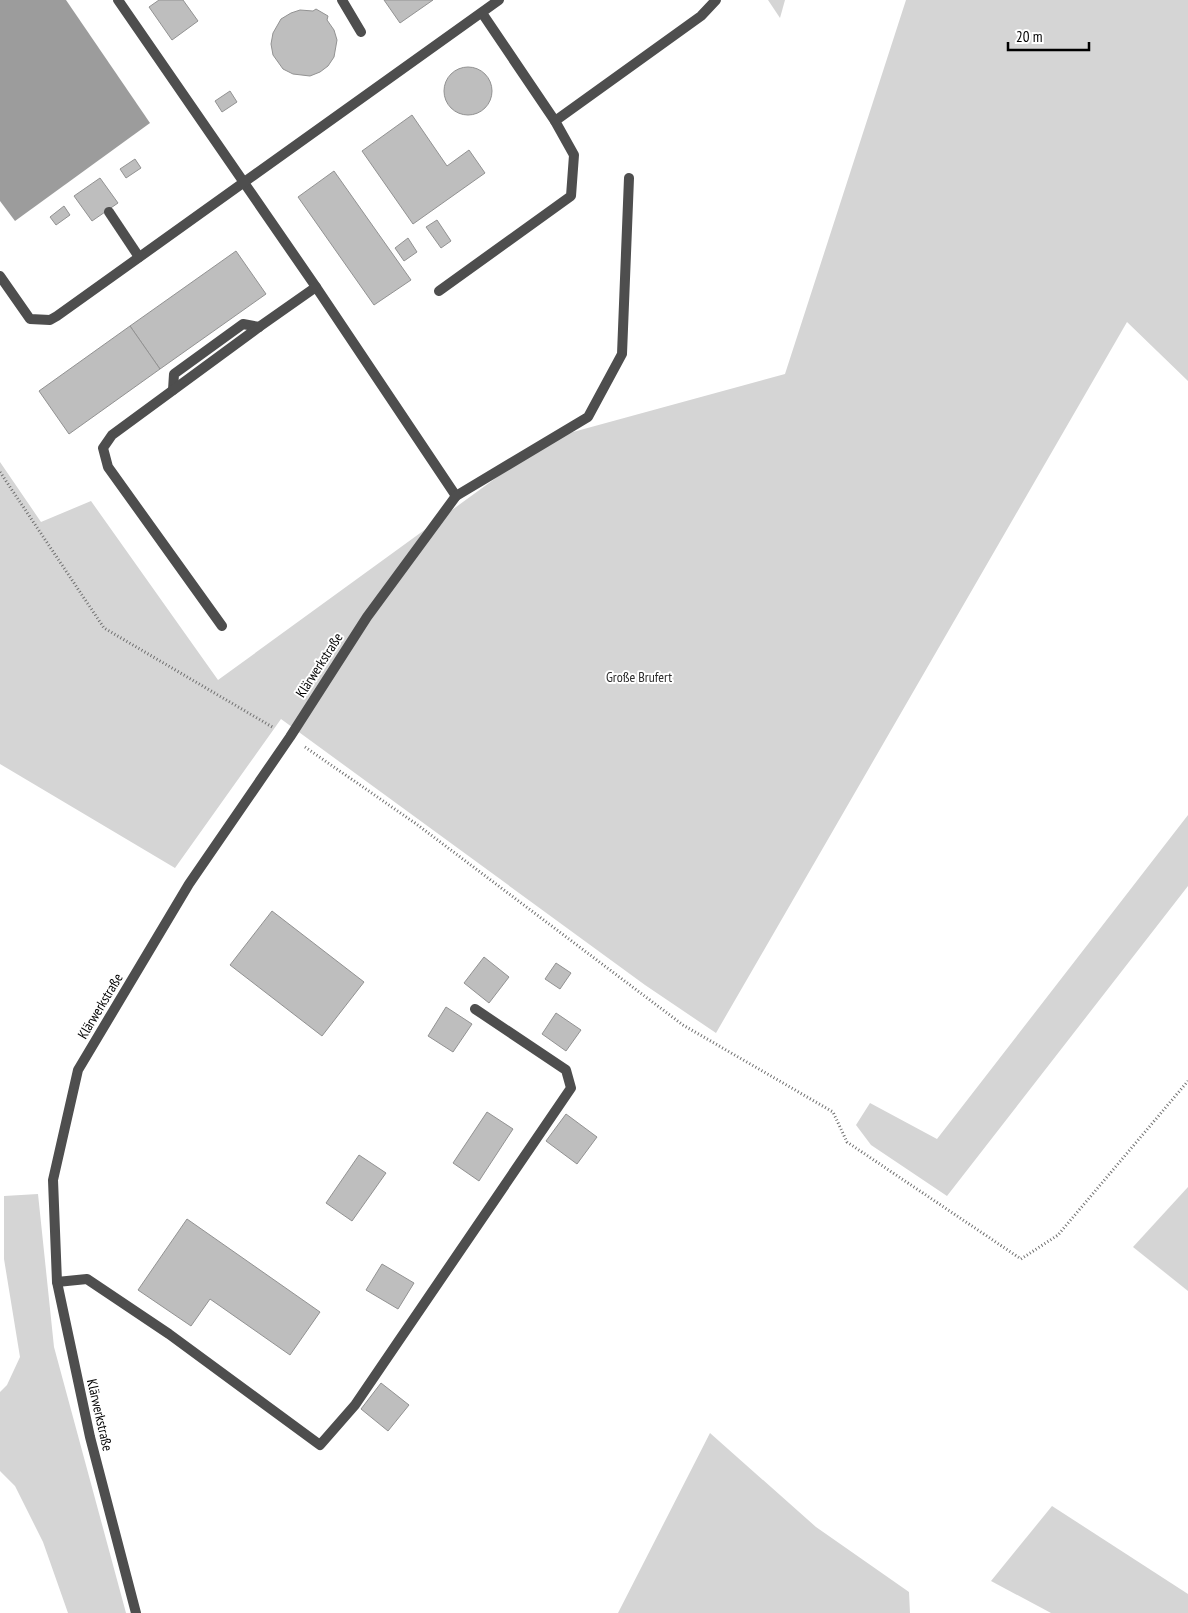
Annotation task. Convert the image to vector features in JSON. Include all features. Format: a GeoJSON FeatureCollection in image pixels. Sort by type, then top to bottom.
{"type":"FeatureCollection","features":[{"type":"Feature","properties":{"kind":"lane"},"geometry":{"type":"LineString","coordinates":[[118,0],[316,287],[456,496],[588,417],[618,362],[622,354],[629,178]]}},
{"type":"Feature","properties":{"kind":"lane"},"geometry":{"type":"LineString","coordinates":[[342,0],[361,32]]}},
{"type":"Feature","properties":{"kind":"lane"},"geometry":{"type":"LineString","coordinates":[[0,276],[30,319],[39,321],[50,320],[499,0]]}},
{"type":"Feature","properties":{"kind":"lane"},"geometry":{"type":"LineString","coordinates":[[555,121],[700,16],[716,0]]}},
{"type":"Feature","properties":{"kind":"lane"},"geometry":{"type":"LineString","coordinates":[[438,291],[571,196],[574,155],[555,121],[482,13]]}},
{"type":"Feature","properties":{"kind":"lane"},"geometry":{"type":"LineString","coordinates":[[109,212],[139,257]]}},
{"type":"Feature","properties":{"kind":"lane"},"geometry":{"type":"LineString","coordinates":[[222,626],[108,467],[103,448],[112,435],[316,287]]}},
{"type":"Feature","properties":{"kind":"lane","name":"Klärwerkstraße"},"geometry":{"type":"LineString","coordinates":[[136,1613],[90,1437],[57,1282],[53,1180],[78,1070],[190,884],[290,737],[367,617],[456,496]]}},
{"type":"Feature","properties":{"kind":"lane"},"geometry":{"type":"LineString","coordinates":[[57,1282],[87,1279],[169,1334],[320,1445],[355,1406],[571,1088],[566,1070],[475,1009]]}},
{"type":"Feature","properties":{"kind":"path"},"geometry":{"type":"LineString","coordinates":[[0,472],[104,628],[290,737],[415,823],[683,1025],[833,1112],[847,1142],[1021,1259],[1058,1235],[1188,1081]]}},
{"type":"Feature","properties":{"kind":"green space"},"geometry":{"type":"Polygon","coordinates":[[[768,0],[785,0],[780,18],[768,0]]]}},
{"type":"Feature","properties":{"kind":"green space","name":"Große Brufert"},"geometry":{"type":"Polygon","coordinates":[[[906,0],[1188,0],[1188,381],[1127,322],[716,1033],[645,985],[281,719],[175,868],[0,764],[0,462],[41,522],[91,501],[218,680],[551,438],[785,374],[906,0]]]}},
{"type":"Feature","properties":{"kind":"green space"},"geometry":{"type":"Polygon","coordinates":[[[1188,815],[1188,886],[947,1196],[871,1145],[856,1125],[870,1103],[937,1139],[1188,815]]]}},
{"type":"Feature","properties":{"kind":"green space"},"geometry":{"type":"Polygon","coordinates":[[[1188,1187],[1188,1291],[1133,1247],[1188,1187]]]}},
{"type":"Feature","properties":{"kind":"green space"},"geometry":{"type":"Polygon","coordinates":[[[38,1194],[54,1347],[126,1613],[68,1613],[43,1542],[15,1486],[0,1471],[0,1392],[7,1385],[20,1357],[4,1259],[4,1196],[38,1194]]]}},
{"type":"Feature","properties":{"kind":"green space"},"geometry":{"type":"Polygon","coordinates":[[[710,1433],[816,1527],[909,1592],[910,1613],[618,1613],[710,1433]]]}},
{"type":"Feature","properties":{"kind":"green space"},"geometry":{"type":"Polygon","coordinates":[[[1052,1506],[1188,1594],[1188,1613],[1051,1613],[991,1581],[1052,1506]]]}},
{"type":"Feature","properties":{"kind":"shaded area"},"geometry":{"type":"Polygon","coordinates":[[[0,0],[66,0],[150,123],[15,221],[0,201],[0,0]]]}},
{"type":"Feature","properties":{"kind":"building"},"geometry":{"type":"Polygon","coordinates":[[[159,0],[183,0],[198,21],[172,40],[149,7],[159,0]]]}},
{"type":"Feature","properties":{"kind":"building"},"geometry":{"type":"Polygon","coordinates":[[[384,0],[433,0],[400,23],[384,0]]]}},
{"type":"Feature","properties":{"kind":"building"},"geometry":{"type":"Polygon","coordinates":[[[316,9],[328,16],[327,20],[334,30],[337,40],[334,57],[328,66],[320,72],[310,76],[293,74],[283,69],[273,55],[271,44],[273,33],[281,19],[291,13],[300,10],[313,11],[316,9]]]}},
{"type":"Feature","properties":{"kind":"building"},"geometry":{"type":"Polygon","coordinates":[[[463,67],[473,67],[485,74],[492,86],[492,96],[485,108],[473,115],[463,115],[455,111],[448,104],[444,96],[444,86],[448,78],[455,71],[463,67]]]}},
{"type":"Feature","properties":{"kind":"building"},"geometry":{"type":"Polygon","coordinates":[[[230,91],[237,102],[222,112],[215,101],[230,91]]]}},
{"type":"Feature","properties":{"kind":"building"},"geometry":{"type":"Polygon","coordinates":[[[412,115],[447,166],[469,150],[485,173],[413,224],[362,151],[412,115]]]}},
{"type":"Feature","properties":{"kind":"building"},"geometry":{"type":"Polygon","coordinates":[[[135,159],[141,168],[126,178],[120,169],[135,159]]]}},
{"type":"Feature","properties":{"kind":"building"},"geometry":{"type":"Polygon","coordinates":[[[334,171],[411,280],[374,305],[298,197],[334,171]]]}},
{"type":"Feature","properties":{"kind":"building"},"geometry":{"type":"Polygon","coordinates":[[[100,178],[118,203],[92,221],[74,196],[100,178]]]}},
{"type":"Feature","properties":{"kind":"building"},"geometry":{"type":"Polygon","coordinates":[[[64,206],[70,215],[56,225],[50,217],[64,206]]]}},
{"type":"Feature","properties":{"kind":"building"},"geometry":{"type":"Polygon","coordinates":[[[437,220],[451,241],[441,248],[426,227],[437,220]]]}},
{"type":"Feature","properties":{"kind":"building"},"geometry":{"type":"Polygon","coordinates":[[[408,238],[417,252],[404,261],[395,248],[408,238]]]}},
{"type":"Feature","properties":{"kind":"building"},"geometry":{"type":"Polygon","coordinates":[[[236,251],[266,294],[160,369],[130,326],[236,251]]]}},
{"type":"Feature","properties":{"kind":"building"},"geometry":{"type":"Polygon","coordinates":[[[130,326],[160,369],[69,434],[39,391],[130,326]]]}},
{"type":"Feature","properties":{"kind":"building"},"geometry":{"type":"Polygon","coordinates":[[[272,911],[364,982],[322,1036],[230,965],[272,911]]]}},
{"type":"Feature","properties":{"kind":"building"},"geometry":{"type":"Polygon","coordinates":[[[484,957],[509,977],[489,1003],[464,983],[484,957]]]}},
{"type":"Feature","properties":{"kind":"building"},"geometry":{"type":"Polygon","coordinates":[[[556,963],[571,973],[560,989],[545,979],[556,963]]]}},
{"type":"Feature","properties":{"kind":"building"},"geometry":{"type":"Polygon","coordinates":[[[446,1007],[472,1024],[453,1052],[428,1036],[446,1007]]]}},
{"type":"Feature","properties":{"kind":"building"},"geometry":{"type":"Polygon","coordinates":[[[556,1013],[581,1030],[566,1051],[542,1034],[556,1013]]]}},
{"type":"Feature","properties":{"kind":"building"},"geometry":{"type":"Polygon","coordinates":[[[487,1112],[513,1129],[479,1181],[453,1163],[487,1112]]]}},
{"type":"Feature","properties":{"kind":"building"},"geometry":{"type":"Polygon","coordinates":[[[566,1114],[597,1137],[577,1164],[546,1141],[566,1114]]]}},
{"type":"Feature","properties":{"kind":"building"},"geometry":{"type":"Polygon","coordinates":[[[359,1155],[386,1173],[352,1221],[326,1203],[359,1155]]]}},
{"type":"Feature","properties":{"kind":"building"},"geometry":{"type":"Polygon","coordinates":[[[187,1219],[320,1312],[290,1355],[210,1299],[191,1326],[138,1290],[187,1219]]]}},
{"type":"Feature","properties":{"kind":"building"},"geometry":{"type":"Polygon","coordinates":[[[382,1264],[414,1283],[398,1309],[366,1290],[382,1264]]]}},
{"type":"Feature","properties":{"kind":"building"},"geometry":{"type":"Polygon","coordinates":[[[381,1383],[409,1405],[388,1431],[361,1409],[381,1383]]]}}]}
